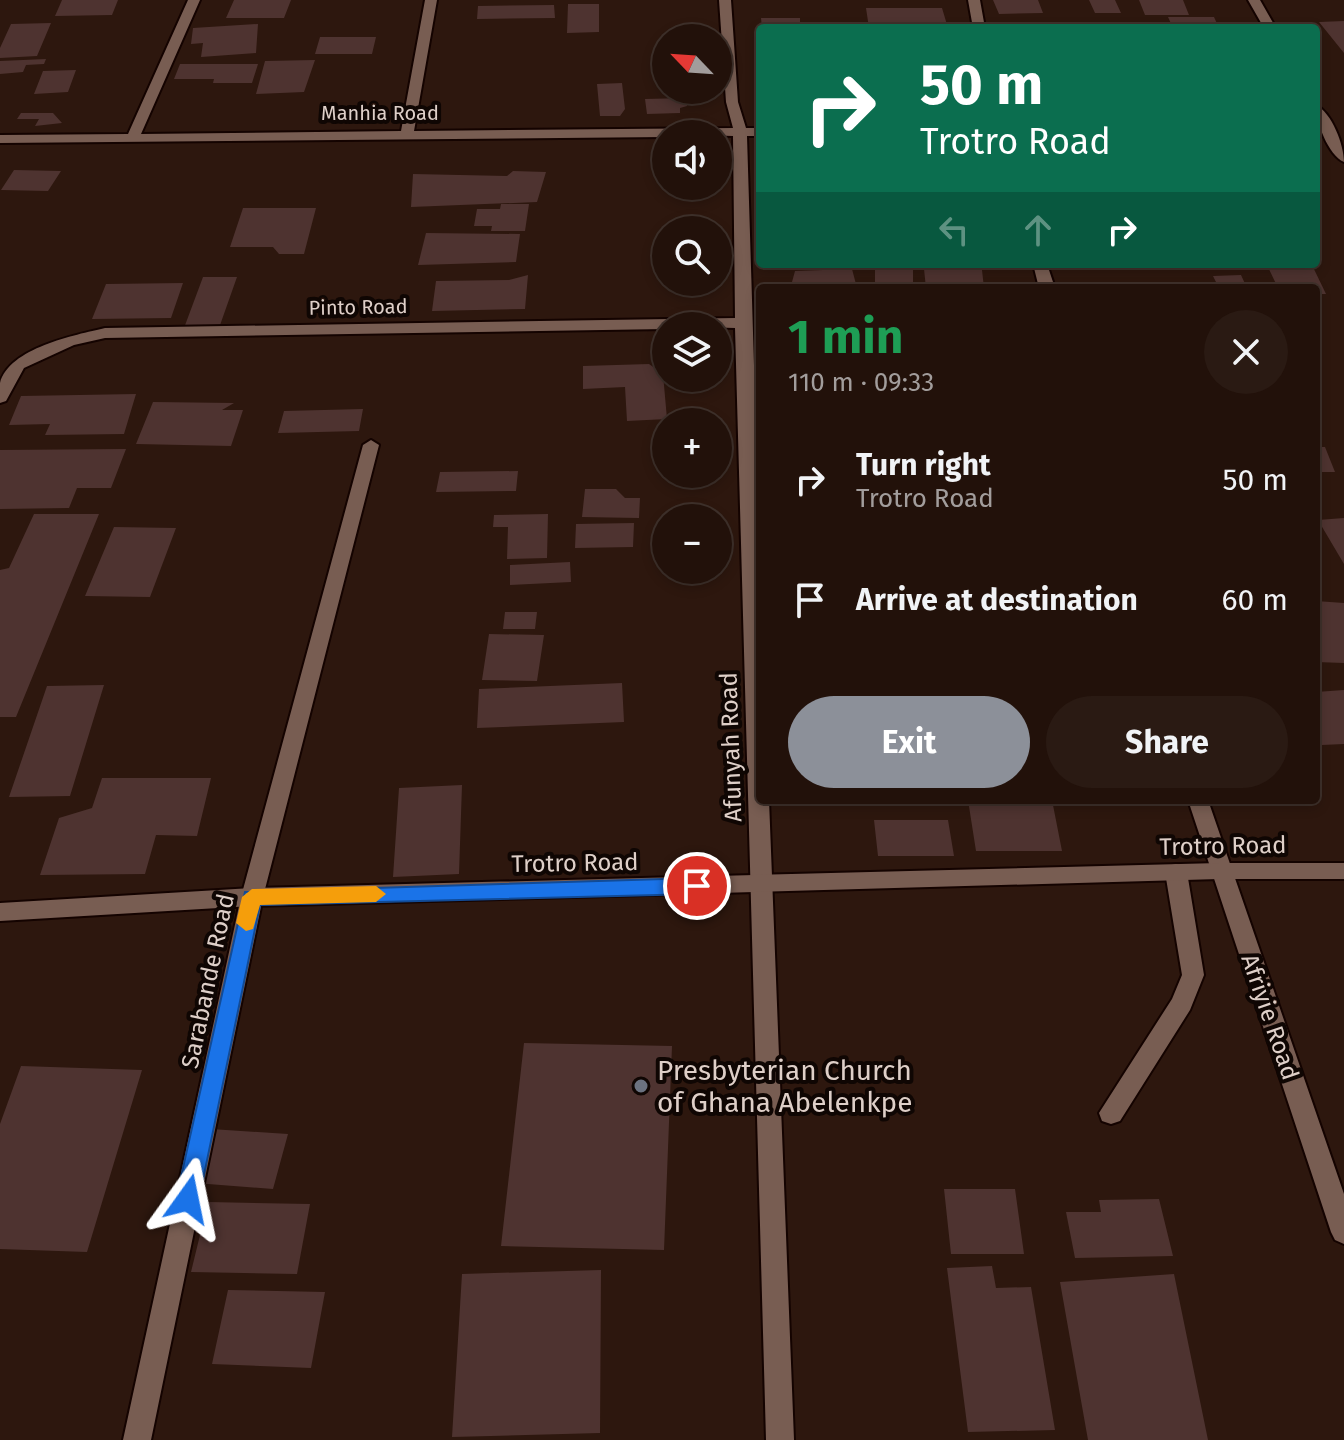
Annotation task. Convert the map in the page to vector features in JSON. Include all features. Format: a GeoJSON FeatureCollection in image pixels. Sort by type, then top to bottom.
{"type":"FeatureCollection","features":[{"type":"Feature","properties":{"kind":"street"},"geometry":{"type":"LineString","coordinates":[[134,135],[194,0]]}},
{"type":"Feature","properties":{"kind":"street"},"geometry":{"type":"LineString","coordinates":[[407,133],[431,0]]}},
{"type":"Feature","properties":{"kind":"street","name":"Afunyah Road"},"geometry":{"type":"LineString","coordinates":[[725,0],[732,102],[750,132],[743,323],[756,728]]}},
{"type":"Feature","properties":{"kind":"street"},"geometry":{"type":"LineString","coordinates":[[974,0],[978,24]]}},
{"type":"Feature","properties":{"kind":"street"},"geometry":{"type":"LineString","coordinates":[[1254,0],[1268,24]]}},
{"type":"Feature","properties":{"kind":"street","name":"Manhia Road"},"geometry":{"type":"LineString","coordinates":[[0,139],[134,135],[750,132]]}},
{"type":"Feature","properties":{"kind":"street"},"geometry":{"type":"LineString","coordinates":[[1330,132],[1344,158]]}},
{"type":"Feature","properties":{"kind":"street","name":"Pinto Road"},"geometry":{"type":"LineString","coordinates":[[0,398],[18,365],[69,341],[105,333],[743,323]]}},
{"type":"Feature","properties":{"kind":"street","name":"Sarabande Road"},"geometry":{"type":"LineString","coordinates":[[137,1440],[252,897],[371,445]]}},
{"type":"Feature","properties":{"kind":"street","name":"Afunyah Road"},"geometry":{"type":"LineString","coordinates":[[758,804],[780,1440]]}},
{"type":"Feature","properties":{"kind":"street","name":"Afriyie Road"},"geometry":{"type":"LineString","coordinates":[[1199,804],[1219,871],[1344,1232]]}},
{"type":"Feature","properties":{"kind":"street","name":"Trotro Road"},"geometry":{"type":"LineString","coordinates":[[0,912],[252,897],[1176,872],[1344,871]]}},
{"type":"Feature","properties":{"kind":"street"},"geometry":{"type":"LineString","coordinates":[[1111,1113],[1182,1003],[1193,975],[1176,872]]}},
{"type":"Feature","properties":{"kind":"building"},"geometry":{"type":"Polygon","coordinates":[[[62,0],[118,0],[112,15],[55,16],[62,0]]]}},
{"type":"Feature","properties":{"kind":"building"},"geometry":{"type":"Polygon","coordinates":[[[234,0],[291,0],[284,18],[226,18],[234,0]]]}},
{"type":"Feature","properties":{"kind":"building"},"geometry":{"type":"Polygon","coordinates":[[[993,0],[1038,0],[1043,13],[999,14],[993,0]]]}},
{"type":"Feature","properties":{"kind":"building"},"geometry":{"type":"Polygon","coordinates":[[[1089,0],[1115,0],[1121,13],[1095,13],[1089,0]]]}},
{"type":"Feature","properties":{"kind":"building"},"geometry":{"type":"Polygon","coordinates":[[[1139,0],[1183,0],[1189,15],[1145,15],[1139,0]]]}},
{"type":"Feature","properties":{"kind":"building"},"geometry":{"type":"Polygon","coordinates":[[[568,4],[599,4],[599,32],[567,33],[568,4]]]}},
{"type":"Feature","properties":{"kind":"building"},"geometry":{"type":"Polygon","coordinates":[[[554,5],[555,18],[477,19],[478,6],[554,5]]]}},
{"type":"Feature","properties":{"kind":"building"},"geometry":{"type":"Polygon","coordinates":[[[866,8],[942,8],[947,24],[868,24],[866,8]]]}},
{"type":"Feature","properties":{"kind":"building"},"geometry":{"type":"Polygon","coordinates":[[[1168,17],[1214,17],[1217,24],[1171,24],[1168,17]]]}},
{"type":"Feature","properties":{"kind":"building"},"geometry":{"type":"Polygon","coordinates":[[[761,18],[800,18],[800,23],[819,24],[762,24],[761,18]]]}},
{"type":"Feature","properties":{"kind":"building"},"geometry":{"type":"Polygon","coordinates":[[[1344,21],[1344,53],[1319,22],[1344,21]]]}},
{"type":"Feature","properties":{"kind":"building"},"geometry":{"type":"Polygon","coordinates":[[[51,23],[37,56],[0,58],[0,48],[11,24],[51,23]]]}},
{"type":"Feature","properties":{"kind":"building"},"geometry":{"type":"Polygon","coordinates":[[[258,24],[256,53],[201,57],[203,43],[191,44],[193,28],[258,24]]]}},
{"type":"Feature","properties":{"kind":"building"},"geometry":{"type":"Polygon","coordinates":[[[320,37],[376,37],[372,54],[315,54],[320,37]]]}},
{"type":"Feature","properties":{"kind":"building"},"geometry":{"type":"Polygon","coordinates":[[[46,59],[44,64],[26,65],[23,72],[0,74],[0,61],[46,59]]]}},
{"type":"Feature","properties":{"kind":"building"},"geometry":{"type":"Polygon","coordinates":[[[315,60],[304,92],[256,94],[265,61],[315,60]]]}},
{"type":"Feature","properties":{"kind":"building"},"geometry":{"type":"Polygon","coordinates":[[[180,64],[258,64],[252,83],[213,83],[214,79],[174,79],[180,64]]]}},
{"type":"Feature","properties":{"kind":"building"},"geometry":{"type":"Polygon","coordinates":[[[76,70],[68,92],[34,94],[43,71],[76,70]]]}},
{"type":"Feature","properties":{"kind":"building"},"geometry":{"type":"Polygon","coordinates":[[[622,83],[625,109],[620,116],[600,116],[597,84],[622,83]]]}},
{"type":"Feature","properties":{"kind":"building"},"geometry":{"type":"Polygon","coordinates":[[[645,99],[652,99],[652,104],[687,106],[680,108],[680,113],[647,114],[645,99]]]}},
{"type":"Feature","properties":{"kind":"building"},"geometry":{"type":"Polygon","coordinates":[[[21,113],[53,113],[62,123],[35,126],[39,119],[17,119],[21,113]]]}},
{"type":"Feature","properties":{"kind":"building"},"geometry":{"type":"Polygon","coordinates":[[[14,170],[61,171],[48,191],[1,190],[14,170]]]}},
{"type":"Feature","properties":{"kind":"building"},"geometry":{"type":"Polygon","coordinates":[[[513,171],[546,172],[537,202],[411,207],[413,174],[507,176],[513,171]]]}},
{"type":"Feature","properties":{"kind":"building"},"geometry":{"type":"Polygon","coordinates":[[[501,204],[529,204],[525,231],[491,231],[492,226],[474,226],[477,209],[500,209],[501,204]]]}},
{"type":"Feature","properties":{"kind":"building"},"geometry":{"type":"Polygon","coordinates":[[[243,208],[316,208],[304,254],[279,254],[273,247],[230,247],[243,208]]]}},
{"type":"Feature","properties":{"kind":"building"},"geometry":{"type":"Polygon","coordinates":[[[426,233],[520,234],[516,262],[418,265],[426,233]]]}},
{"type":"Feature","properties":{"kind":"building"},"geometry":{"type":"Polygon","coordinates":[[[875,268],[913,270],[913,284],[875,284],[875,268]]]}},
{"type":"Feature","properties":{"kind":"building"},"geometry":{"type":"Polygon","coordinates":[[[1268,268],[1313,268],[1326,294],[1320,294],[1320,284],[1276,284],[1268,268]]]}},
{"type":"Feature","properties":{"kind":"building"},"geometry":{"type":"Polygon","coordinates":[[[852,269],[856,284],[783,284],[792,282],[795,271],[852,269]]]}},
{"type":"Feature","properties":{"kind":"building"},"geometry":{"type":"Polygon","coordinates":[[[924,269],[982,270],[984,284],[926,284],[924,269]]]}},
{"type":"Feature","properties":{"kind":"building"},"geometry":{"type":"Polygon","coordinates":[[[528,275],[525,309],[432,311],[436,281],[509,280],[528,275]]]}},
{"type":"Feature","properties":{"kind":"building"},"geometry":{"type":"Polygon","coordinates":[[[1241,275],[1245,284],[1217,284],[1213,276],[1241,275]]]}},
{"type":"Feature","properties":{"kind":"building"},"geometry":{"type":"Polygon","coordinates":[[[203,277],[237,277],[219,328],[184,328],[203,277]]]}},
{"type":"Feature","properties":{"kind":"building"},"geometry":{"type":"Polygon","coordinates":[[[183,283],[171,318],[92,319],[106,284],[183,283]]]}},
{"type":"Feature","properties":{"kind":"building"},"geometry":{"type":"Polygon","coordinates":[[[649,364],[652,366],[652,392],[665,392],[666,408],[652,408],[652,420],[627,421],[625,387],[583,389],[583,366],[649,364]]]}},
{"type":"Feature","properties":{"kind":"building"},"geometry":{"type":"Polygon","coordinates":[[[136,394],[124,434],[45,435],[50,424],[9,425],[21,396],[136,394]]]}},
{"type":"Feature","properties":{"kind":"building"},"geometry":{"type":"Polygon","coordinates":[[[153,402],[234,403],[222,410],[243,410],[231,446],[136,444],[153,402]]]}},
{"type":"Feature","properties":{"kind":"building"},"geometry":{"type":"Polygon","coordinates":[[[363,409],[359,431],[278,433],[284,411],[363,409]]]}},
{"type":"Feature","properties":{"kind":"building"},"geometry":{"type":"Polygon","coordinates":[[[1320,447],[1325,447],[1335,472],[1320,472],[1320,447]]]}},
{"type":"Feature","properties":{"kind":"building"},"geometry":{"type":"Polygon","coordinates":[[[126,449],[111,488],[77,488],[69,508],[0,509],[0,450],[126,449]]]}},
{"type":"Feature","properties":{"kind":"building"},"geometry":{"type":"Polygon","coordinates":[[[518,471],[516,491],[436,492],[440,472],[518,471]]]}},
{"type":"Feature","properties":{"kind":"building"},"geometry":{"type":"Polygon","coordinates":[[[585,489],[616,489],[625,498],[640,498],[639,518],[582,517],[585,489]]]}},
{"type":"Feature","properties":{"kind":"building"},"geometry":{"type":"Polygon","coordinates":[[[34,514],[99,514],[16,717],[0,717],[0,570],[9,568],[34,514]]]}},
{"type":"Feature","properties":{"kind":"building"},"geometry":{"type":"Polygon","coordinates":[[[548,514],[547,558],[507,559],[508,527],[493,527],[494,515],[548,514]]]}},
{"type":"Feature","properties":{"kind":"building"},"geometry":{"type":"Polygon","coordinates":[[[1344,518],[1344,564],[1320,523],[1320,520],[1344,518]]]}},
{"type":"Feature","properties":{"kind":"building"},"geometry":{"type":"Polygon","coordinates":[[[634,523],[633,547],[575,548],[576,524],[634,523]]]}},
{"type":"Feature","properties":{"kind":"building"},"geometry":{"type":"Polygon","coordinates":[[[114,527],[176,528],[150,597],[85,596],[114,527]]]}},
{"type":"Feature","properties":{"kind":"building"},"geometry":{"type":"Polygon","coordinates":[[[570,562],[571,582],[510,585],[510,565],[570,562]]]}},
{"type":"Feature","properties":{"kind":"building"},"geometry":{"type":"Polygon","coordinates":[[[1320,601],[1344,603],[1344,663],[1320,662],[1320,601]]]}},
{"type":"Feature","properties":{"kind":"building"},"geometry":{"type":"Polygon","coordinates":[[[505,612],[537,612],[535,629],[503,629],[505,612]]]}},
{"type":"Feature","properties":{"kind":"building"},"geometry":{"type":"Polygon","coordinates":[[[489,634],[544,635],[537,681],[482,680],[489,634]]]}},
{"type":"Feature","properties":{"kind":"building"},"geometry":{"type":"Polygon","coordinates":[[[622,683],[624,722],[477,728],[479,689],[622,683]]]}},
{"type":"Feature","properties":{"kind":"building"},"geometry":{"type":"Polygon","coordinates":[[[104,685],[70,796],[9,797],[47,686],[104,685]]]}},
{"type":"Feature","properties":{"kind":"building"},"geometry":{"type":"Polygon","coordinates":[[[1344,690],[1344,744],[1322,745],[1320,741],[1320,692],[1344,690]]]}},
{"type":"Feature","properties":{"kind":"building"},"geometry":{"type":"Polygon","coordinates":[[[102,778],[211,778],[197,836],[156,835],[145,874],[40,875],[59,818],[92,808],[102,778]]]}},
{"type":"Feature","properties":{"kind":"building"},"geometry":{"type":"Polygon","coordinates":[[[462,785],[459,874],[393,877],[399,788],[462,785]]]}},
{"type":"Feature","properties":{"kind":"building"},"geometry":{"type":"Polygon","coordinates":[[[969,804],[1053,804],[1062,851],[976,851],[969,804]]]}},
{"type":"Feature","properties":{"kind":"building"},"geometry":{"type":"Polygon","coordinates":[[[874,820],[948,820],[954,856],[878,856],[874,820]]]}},
{"type":"Feature","properties":{"kind":"building"},"geometry":{"type":"Polygon","coordinates":[[[524,1043],[672,1046],[664,1250],[501,1246],[524,1043]]]}},
{"type":"Feature","properties":{"kind":"building"},"geometry":{"type":"Polygon","coordinates":[[[21,1066],[142,1070],[87,1252],[0,1249],[0,1124],[21,1066]]]}},
{"type":"Feature","properties":{"kind":"building"},"geometry":{"type":"Polygon","coordinates":[[[211,1129],[288,1134],[273,1189],[195,1183],[211,1129]]]}},
{"type":"Feature","properties":{"kind":"building"},"geometry":{"type":"Polygon","coordinates":[[[944,1189],[1015,1189],[1024,1254],[951,1254],[944,1189]]]}},
{"type":"Feature","properties":{"kind":"building"},"geometry":{"type":"Polygon","coordinates":[[[1159,1199],[1173,1256],[1075,1258],[1066,1212],[1101,1212],[1099,1200],[1159,1199]]]}},
{"type":"Feature","properties":{"kind":"building"},"geometry":{"type":"Polygon","coordinates":[[[208,1202],[310,1204],[297,1274],[191,1272],[208,1202]]]}},
{"type":"Feature","properties":{"kind":"building"},"geometry":{"type":"Polygon","coordinates":[[[992,1266],[996,1288],[1031,1287],[1055,1430],[968,1432],[947,1268],[992,1266]]]}},
{"type":"Feature","properties":{"kind":"building"},"geometry":{"type":"Polygon","coordinates":[[[601,1270],[600,1433],[452,1437],[462,1274],[601,1270]]]}},
{"type":"Feature","properties":{"kind":"building"},"geometry":{"type":"Polygon","coordinates":[[[1174,1274],[1208,1440],[1088,1440],[1060,1282],[1174,1274]]]}},
{"type":"Feature","properties":{"kind":"building"},"geometry":{"type":"Polygon","coordinates":[[[228,1290],[325,1292],[311,1368],[212,1364],[228,1290]]]}},
{"type":"Feature","properties":{"kind":"slow traffic"},"geometry":{"type":"LineString","coordinates":[[246,923],[252,897],[376,894]]}},
{"type":"Feature","properties":{"kind":"place","name":"Presbyterian Church of Ghana Abelenkpe"},"geometry":{"type":"Point","coordinates":[641,1086]}},
{"type":"Feature","properties":{"kind":"route"},"geometry":{"type":"LineString","coordinates":[[188,1199],[252,897],[697,886]]}}]}
